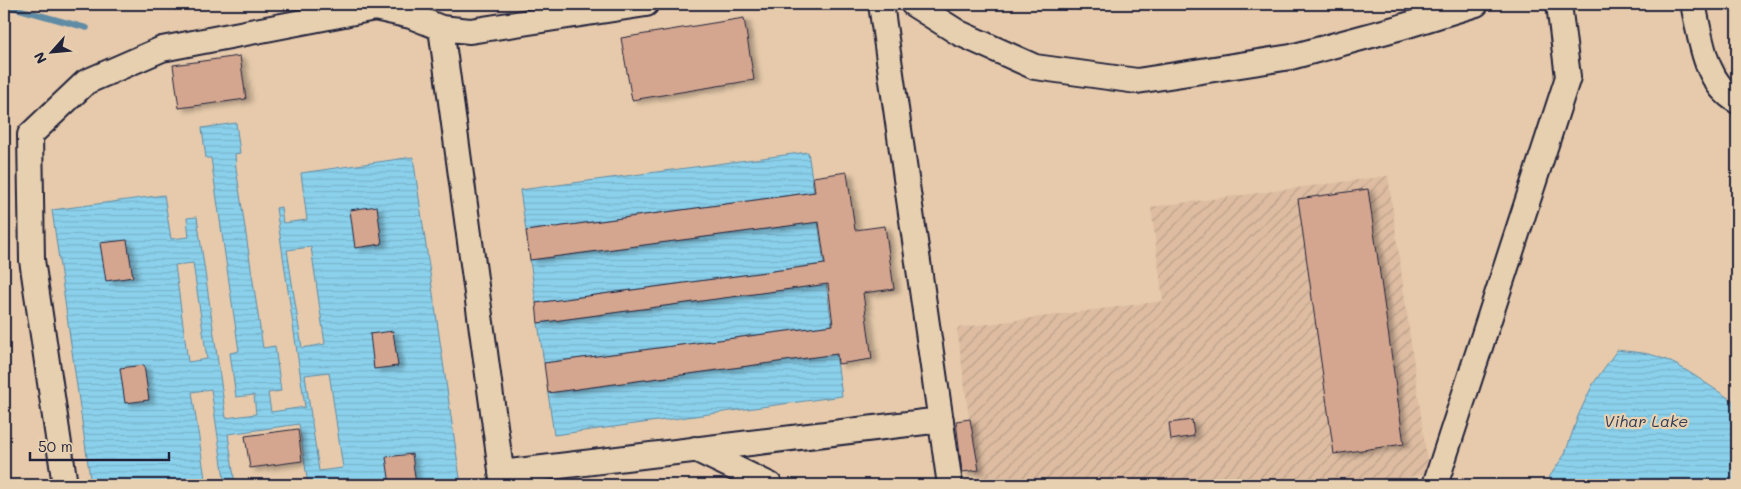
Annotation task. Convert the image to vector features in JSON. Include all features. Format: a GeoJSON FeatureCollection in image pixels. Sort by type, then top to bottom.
{"type":"FeatureCollection","features":[{"type":"Feature","properties":{"kind":"lane"},"geometry":{"type":"LineString","coordinates":[[66,485],[32,260],[30,135],[86,82],[162,49],[375,8],[411,16],[441,28],[470,31],[646,4]]}},
{"type":"Feature","properties":{"kind":"lane"},"geometry":{"type":"LineString","coordinates":[[881,4],[950,485]]}},
{"type":"Feature","properties":{"kind":"lane"},"geometry":{"type":"LineString","coordinates":[[913,4],[959,33],[1035,67],[1137,81],[1291,57],[1398,28],[1476,4]]}},
{"type":"Feature","properties":{"kind":"lane"},"geometry":{"type":"LineString","coordinates":[[1435,485],[1568,77],[1559,4]]}},
{"type":"Feature","properties":{"kind":"lane"},"geometry":{"type":"LineString","coordinates":[[1693,4],[1708,65],[1720,87],[1737,101]]}},
{"type":"Feature","properties":{"kind":"lane"},"geometry":{"type":"LineString","coordinates":[[441,28],[502,479],[695,450],[940,420]]}},
{"type":"Feature","properties":{"kind":"lane"},"geometry":{"type":"LineString","coordinates":[[695,450],[770,485]]}},
{"type":"Feature","properties":{"kind":"shaded area"},"geometry":{"type":"Polygon","coordinates":[[[1388,176],[1429,474],[1348,485],[978,485],[957,328],[1163,301],[1151,207],[1388,176]]]}},
{"type":"Feature","properties":{"kind":"water"},"geometry":{"type":"Polygon","coordinates":[[[236,123],[240,153],[235,154],[236,168],[263,348],[275,346],[281,391],[268,393],[271,412],[305,407],[276,208],[281,207],[283,223],[307,220],[301,173],[413,157],[461,485],[308,485],[299,424],[228,434],[235,485],[225,485],[211,389],[192,392],[206,485],[91,485],[52,210],[164,195],[171,239],[189,237],[187,218],[197,217],[226,418],[256,414],[254,395],[236,397],[230,353],[239,351],[211,158],[206,158],[202,128],[236,123]],[[311,247],[287,250],[302,348],[325,344],[311,247]],[[193,263],[175,265],[188,362],[207,359],[193,263]],[[329,372],[305,375],[319,471],[343,468],[329,372]]]}},
{"type":"Feature","properties":{"kind":"water"},"geometry":{"type":"Polygon","coordinates":[[[808,152],[814,192],[526,231],[520,190],[808,152]]]}},
{"type":"Feature","properties":{"kind":"water"},"geometry":{"type":"Polygon","coordinates":[[[818,222],[824,264],[536,303],[530,260],[818,222]]]}},
{"type":"Feature","properties":{"kind":"water"},"geometry":{"type":"Polygon","coordinates":[[[826,284],[832,325],[544,363],[538,323],[826,284]]]}},
{"type":"Feature","properties":{"kind":"water","name":"Vihar Lake"},"geometry":{"type":"Polygon","coordinates":[[[1617,350],[1647,354],[1667,360],[1688,371],[1737,403],[1737,485],[1544,485],[1565,454],[1578,416],[1593,384],[1617,350]]]}},
{"type":"Feature","properties":{"kind":"water"},"geometry":{"type":"Polygon","coordinates":[[[836,354],[842,396],[554,435],[548,393],[836,354]]]}},
{"type":"Feature","properties":{"kind":"building"},"geometry":{"type":"Polygon","coordinates":[[[744,18],[754,80],[632,100],[621,38],[744,18]]]}},
{"type":"Feature","properties":{"kind":"building"},"geometry":{"type":"Polygon","coordinates":[[[240,56],[246,99],[179,108],[173,65],[240,56]]]}},
{"type":"Feature","properties":{"kind":"building"},"geometry":{"type":"Polygon","coordinates":[[[847,172],[855,230],[885,226],[894,289],[863,293],[872,359],[838,364],[837,354],[548,393],[544,363],[833,325],[828,284],[538,323],[536,303],[825,264],[819,222],[530,260],[526,231],[815,192],[813,177],[847,172]]]}},
{"type":"Feature","properties":{"kind":"building"},"geometry":{"type":"Polygon","coordinates":[[[1368,189],[1404,444],[1334,454],[1298,199],[1368,189]]]}},
{"type":"Feature","properties":{"kind":"building"},"geometry":{"type":"Polygon","coordinates":[[[377,206],[382,244],[355,248],[350,210],[377,206]]]}},
{"type":"Feature","properties":{"kind":"building"},"geometry":{"type":"Polygon","coordinates":[[[127,240],[133,277],[106,281],[100,243],[127,240]]]}},
{"type":"Feature","properties":{"kind":"building"},"geometry":{"type":"Polygon","coordinates":[[[393,331],[398,366],[374,369],[370,334],[393,331]]]}},
{"type":"Feature","properties":{"kind":"building"},"geometry":{"type":"Polygon","coordinates":[[[144,365],[149,400],[125,403],[120,368],[144,365]]]}},
{"type":"Feature","properties":{"kind":"building"},"geometry":{"type":"Polygon","coordinates":[[[970,419],[979,470],[962,472],[956,421],[970,419]]]}},
{"type":"Feature","properties":{"kind":"building"},"geometry":{"type":"Polygon","coordinates":[[[1192,420],[1194,436],[1171,440],[1169,423],[1192,420]]]}},
{"type":"Feature","properties":{"kind":"building"},"geometry":{"type":"Polygon","coordinates":[[[298,429],[302,461],[250,468],[245,436],[298,429]]]}},
{"type":"Feature","properties":{"kind":"building"},"geometry":{"type":"Polygon","coordinates":[[[412,454],[416,485],[390,485],[386,457],[412,454]]]}},
{"type":"Feature","properties":{"kind":"waterway"},"geometry":{"type":"LineString","coordinates":[[4,5],[87,28]]}}]}
